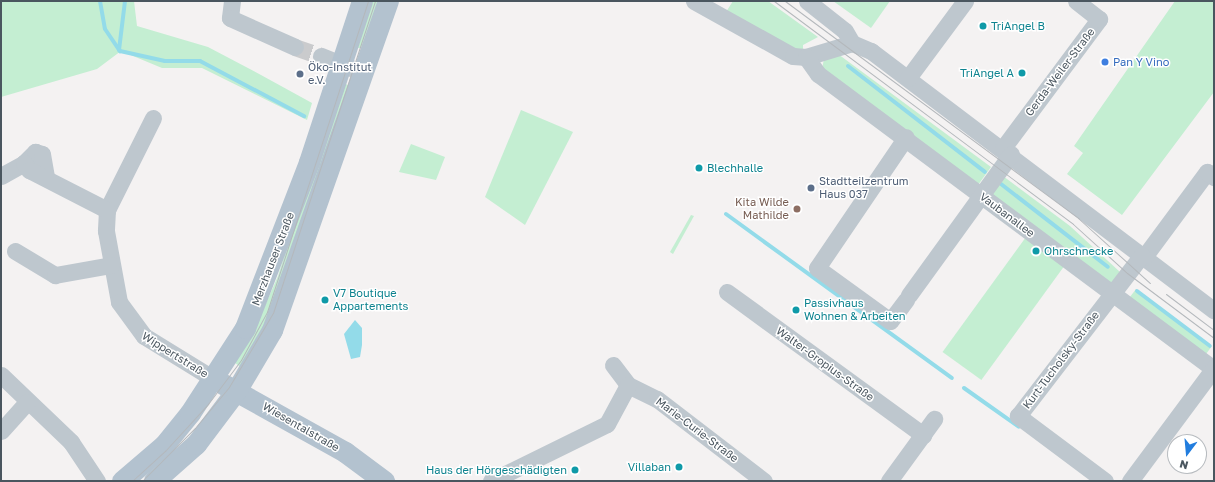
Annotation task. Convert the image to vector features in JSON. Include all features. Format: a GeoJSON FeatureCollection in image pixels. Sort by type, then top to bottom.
{"type":"FeatureCollection","features":[{"type":"Feature","properties":{"kind":"main road","name":"Merzhauser Straße"},"geometry":{"type":"LineString","coordinates":[[154,481],[196,444],[226,386],[226,359],[262,292],[309,162],[337,62],[362,1]]}},
{"type":"Feature","properties":{"kind":"main road","name":"Merzhauser Straße"},"geometry":{"type":"LineString","coordinates":[[122,481],[226,386],[279,316],[388,1]]}},
{"type":"Feature","properties":{"kind":"main road"},"geometry":{"type":"LineString","coordinates":[[355,96],[337,62],[371,49]]}},
{"type":"Feature","properties":{"kind":"main road","name":"Wiesentalstraße"},"geometry":{"type":"LineString","coordinates":[[226,386],[345,452],[384,481]]}},
{"type":"Feature","properties":{"kind":"street"},"geometry":{"type":"LineString","coordinates":[[232,1],[230,18],[295,47]]}},
{"type":"Feature","properties":{"kind":"street"},"geometry":{"type":"LineString","coordinates":[[694,1],[777,50],[806,57],[852,43]]}},
{"type":"Feature","properties":{"kind":"street"},"geometry":{"type":"LineString","coordinates":[[807,1],[845,31],[852,43],[871,51],[1007,151],[1214,310]]}},
{"type":"Feature","properties":{"kind":"street"},"geometry":{"type":"LineString","coordinates":[[908,78],[964,1]]}},
{"type":"Feature","properties":{"kind":"street","name":"Gerda-Weiler-Straße"},"geometry":{"type":"LineString","coordinates":[[1007,151],[1099,19],[1076,1]]}},
{"type":"Feature","properties":{"kind":"street","name":"Vaubanallee"},"geometry":{"type":"LineString","coordinates":[[806,57],[818,74],[906,137],[981,195],[1214,369]]}},
{"type":"Feature","properties":{"kind":"street","name":"Wippertstraße"},"geometry":{"type":"LineString","coordinates":[[153,118],[107,210],[106,231],[111,265],[119,302],[135,328],[157,346],[226,386]]}},
{"type":"Feature","properties":{"kind":"street"},"geometry":{"type":"LineString","coordinates":[[906,137],[817,268],[890,321],[981,195],[1007,151]]}},
{"type":"Feature","properties":{"kind":"street"},"geometry":{"type":"LineString","coordinates":[[1,176],[24,163],[29,170],[46,176],[107,210]]}},
{"type":"Feature","properties":{"kind":"street","name":"Kurt-Tucholsky-Straße"},"geometry":{"type":"LineString","coordinates":[[1105,481],[1018,416],[1112,292],[1143,256],[1207,172],[1214,177]]}},
{"type":"Feature","properties":{"kind":"street"},"geometry":{"type":"LineString","coordinates":[[15,251],[55,275],[111,265]]}},
{"type":"Feature","properties":{"kind":"street","name":"Walter-Gropius-Straße"},"geometry":{"type":"LineString","coordinates":[[727,292],[923,435]]}},
{"type":"Feature","properties":{"kind":"street","name":"Marie-Curie-Straße"},"geometry":{"type":"LineString","coordinates":[[613,364],[628,385],[657,399],[764,481]]}},
{"type":"Feature","properties":{"kind":"street"},"geometry":{"type":"LineString","coordinates":[[1130,481],[1214,369]]}},
{"type":"Feature","properties":{"kind":"street"},"geometry":{"type":"LineString","coordinates":[[1,375],[27,402],[71,442],[97,481]]}},
{"type":"Feature","properties":{"kind":"street"},"geometry":{"type":"LineString","coordinates":[[491,481],[607,424],[628,385]]}},
{"type":"Feature","properties":{"kind":"street"},"geometry":{"type":"LineString","coordinates":[[1,431],[27,402]]}},
{"type":"Feature","properties":{"kind":"street"},"geometry":{"type":"LineString","coordinates":[[888,481],[934,419]]}},
{"type":"Feature","properties":{"kind":"green space"},"geometry":{"type":"Polygon","coordinates":[[[1,1],[134,1],[137,26],[208,47],[312,103],[307,120],[202,68],[162,68],[121,51],[97,69],[1,97],[1,1]]]}},
{"type":"Feature","properties":{"kind":"green space"},"geometry":{"type":"Polygon","coordinates":[[[365,1],[378,1],[361,48],[358,48],[349,45],[365,1]]]}},
{"type":"Feature","properties":{"kind":"green space"},"geometry":{"type":"Polygon","coordinates":[[[733,1],[768,1],[818,37],[803,45],[803,50],[791,48],[726,12],[733,1]]]}},
{"type":"Feature","properties":{"kind":"green space"},"geometry":{"type":"Polygon","coordinates":[[[833,1],[890,1],[871,28],[833,1]]]}},
{"type":"Feature","properties":{"kind":"green space"},"geometry":{"type":"Polygon","coordinates":[[[1175,1],[1214,1],[1214,92],[1122,215],[1067,174],[1083,153],[1074,146],[1175,1]]]}},
{"type":"Feature","properties":{"kind":"green space"},"geometry":{"type":"Polygon","coordinates":[[[838,54],[991,167],[978,185],[822,69],[824,59],[838,54]]]}},
{"type":"Feature","properties":{"kind":"green space"},"geometry":{"type":"Polygon","coordinates":[[[339,81],[348,85],[301,244],[245,370],[235,363],[252,335],[278,276],[339,81]]]}},
{"type":"Feature","properties":{"kind":"green space"},"geometry":{"type":"Polygon","coordinates":[[[521,110],[573,132],[525,225],[485,197],[521,110]]]}},
{"type":"Feature","properties":{"kind":"green space"},"geometry":{"type":"Polygon","coordinates":[[[411,144],[445,157],[436,180],[399,172],[411,144]]]}},
{"type":"Feature","properties":{"kind":"green space"},"geometry":{"type":"Polygon","coordinates":[[[1003,176],[1070,226],[1120,272],[1111,284],[988,196],[1003,176]]]}},
{"type":"Feature","properties":{"kind":"green space"},"geometry":{"type":"Polygon","coordinates":[[[691,215],[694,216],[673,254],[670,252],[691,215]]]}},
{"type":"Feature","properties":{"kind":"green space"},"geometry":{"type":"Polygon","coordinates":[[[1026,237],[1065,265],[981,380],[943,352],[1026,237]]]}},
{"type":"Feature","properties":{"kind":"green space"},"geometry":{"type":"Polygon","coordinates":[[[1136,289],[1212,346],[1205,355],[1129,298],[1136,289]]]}},
{"type":"Feature","properties":{"kind":"water"},"geometry":{"type":"Polygon","coordinates":[[[355,320],[362,328],[362,345],[360,357],[351,359],[344,334],[355,320]]]}},
{"type":"Feature","properties":{"kind":"waterway"},"geometry":{"type":"LineString","coordinates":[[100,1],[105,29],[120,51],[165,61],[200,61],[304,116]]}},
{"type":"Feature","properties":{"kind":"waterway"},"geometry":{"type":"LineString","coordinates":[[119,50],[125,1]]}},
{"type":"Feature","properties":{"kind":"waterway"},"geometry":{"type":"LineString","coordinates":[[848,66],[985,172]]}},
{"type":"Feature","properties":{"kind":"waterway"},"geometry":{"type":"LineString","coordinates":[[1001,184],[1108,267]]}},
{"type":"Feature","properties":{"kind":"waterway"},"geometry":{"type":"LineString","coordinates":[[726,214],[952,378]]}},
{"type":"Feature","properties":{"kind":"waterway"},"geometry":{"type":"LineString","coordinates":[[1137,291],[1210,346]]}},
{"type":"Feature","properties":{"kind":"waterway"},"geometry":{"type":"LineString","coordinates":[[964,388],[1019,427]]}},
{"type":"Feature","properties":{"kind":"tunnel"},"geometry":{"type":"LineString","coordinates":[[295,47],[321,56]]}},
{"type":"Feature","properties":{"kind":"tram line"},"geometry":{"type":"LineString","coordinates":[[132,481],[165,451],[208,404],[241,360],[267,312],[368,1]]}},
{"type":"Feature","properties":{"kind":"tram line"},"geometry":{"type":"LineString","coordinates":[[142,481],[195,428],[229,387],[273,313],[375,1]]}},
{"type":"Feature","properties":{"kind":"tram line"},"geometry":{"type":"LineString","coordinates":[[774,1],[1073,224],[1127,273],[1214,338]]}},
{"type":"Feature","properties":{"kind":"tram line"},"geometry":{"type":"LineString","coordinates":[[785,1],[1078,218],[1150,283]]}},
{"type":"Feature","properties":{"kind":"tram line"},"geometry":{"type":"LineString","coordinates":[[1166,294],[1214,330]]}},
{"type":"Feature","properties":{"kind":"place","name":"TriAngel B"},"geometry":{"type":"Point","coordinates":[983,26]}},
{"type":"Feature","properties":{"kind":"place","name":"Pan Y Vino"},"geometry":{"type":"Point","coordinates":[1105,62]}},
{"type":"Feature","properties":{"kind":"place","name":"TriAngel A"},"geometry":{"type":"Point","coordinates":[1022,73]}},
{"type":"Feature","properties":{"kind":"place","name":"Öko-Institut e.V."},"geometry":{"type":"Point","coordinates":[300,74]}},
{"type":"Feature","properties":{"kind":"place","name":"Blechhalle"},"geometry":{"type":"Point","coordinates":[699,168]}},
{"type":"Feature","properties":{"kind":"place","name":"Stadtteilzentrum Haus 037"},"geometry":{"type":"Point","coordinates":[811,188]}},
{"type":"Feature","properties":{"kind":"place","name":"Kita Wilde Mathilde"},"geometry":{"type":"Point","coordinates":[797,209]}},
{"type":"Feature","properties":{"kind":"place","name":"Ohrschnecke"},"geometry":{"type":"Point","coordinates":[1036,251]}},
{"type":"Feature","properties":{"kind":"place","name":"V7 Boutique Appartements"},"geometry":{"type":"Point","coordinates":[325,300]}},
{"type":"Feature","properties":{"kind":"place","name":"Passivhaus Wohnen & Arbeiten"},"geometry":{"type":"Point","coordinates":[796,310]}},
{"type":"Feature","properties":{"kind":"place","name":"Villaban"},"geometry":{"type":"Point","coordinates":[679,467]}},
{"type":"Feature","properties":{"kind":"place","name":"Haus der Hörgeschädigten"},"geometry":{"type":"Point","coordinates":[575,470]}}]}
